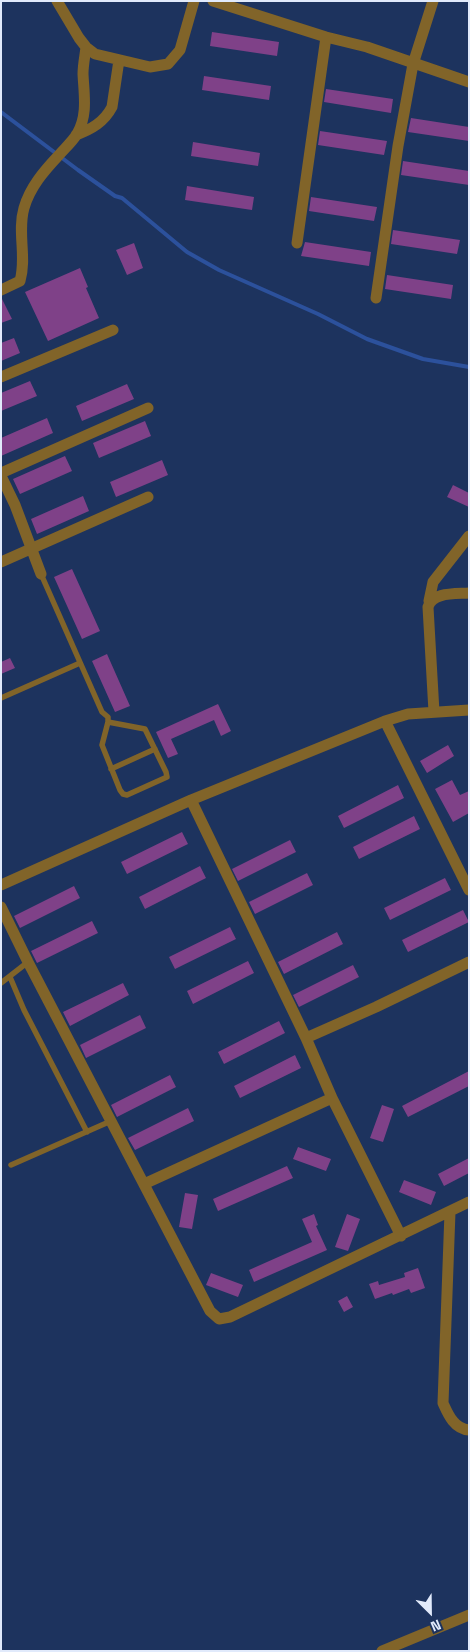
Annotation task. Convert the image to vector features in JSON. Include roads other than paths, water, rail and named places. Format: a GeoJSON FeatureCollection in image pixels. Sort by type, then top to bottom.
{"type":"FeatureCollection","features":[{"type":"Feature","properties":{"kind":"street"},"geometry":{"type":"LineString","coordinates":[[57,1],[79,38],[95,54],[150,67],[168,64],[180,50],[194,1]]}},
{"type":"Feature","properties":{"kind":"street"},"geometry":{"type":"LineString","coordinates":[[213,1],[326,37],[368,46],[413,64],[469,82]]}},
{"type":"Feature","properties":{"kind":"street"},"geometry":{"type":"LineString","coordinates":[[376,298],[398,146],[413,64],[433,1]]}},
{"type":"Feature","properties":{"kind":"street"},"geometry":{"type":"LineString","coordinates":[[297,243],[326,37]]}},
{"type":"Feature","properties":{"kind":"street"},"geometry":{"type":"LineString","coordinates":[[1,290],[20,281],[23,270],[21,235],[23,211],[35,183],[76,135],[84,119],[83,72],[86,47]]}},
{"type":"Feature","properties":{"kind":"street"},"geometry":{"type":"LineString","coordinates":[[76,135],[94,127],[109,113],[112,107],[119,60]]}},
{"type":"Feature","properties":{"kind":"street"},"geometry":{"type":"LineString","coordinates":[[1,377],[113,330]]}},
{"type":"Feature","properties":{"kind":"street"},"geometry":{"type":"LineString","coordinates":[[41,574],[1,474],[148,408]]}},
{"type":"Feature","properties":{"kind":"street"},"geometry":{"type":"LineString","coordinates":[[1,562],[148,497]]}},
{"type":"Feature","properties":{"kind":"street"},"geometry":{"type":"LineString","coordinates":[[434,712],[429,601],[433,582],[463,551],[469,536]]}},
{"type":"Feature","properties":{"kind":"street"},"geometry":{"type":"LineString","coordinates":[[429,601],[435,597],[469,593]]}},
{"type":"Feature","properties":{"kind":"street"},"geometry":{"type":"LineString","coordinates":[[1,885],[191,800],[385,721],[408,714],[469,710]]}},
{"type":"Feature","properties":{"kind":"street"},"geometry":{"type":"LineString","coordinates":[[385,721],[469,890]]}},
{"type":"Feature","properties":{"kind":"street"},"geometry":{"type":"LineString","coordinates":[[191,800],[306,1038],[332,1098],[401,1236]]}},
{"type":"Feature","properties":{"kind":"street"},"geometry":{"type":"LineString","coordinates":[[1,907],[210,1311],[219,1319],[230,1317],[469,1202]]}},
{"type":"Feature","properties":{"kind":"street"},"geometry":{"type":"LineString","coordinates":[[306,1038],[469,962]]}},
{"type":"Feature","properties":{"kind":"street"},"geometry":{"type":"LineString","coordinates":[[144,1184],[332,1098]]}},
{"type":"Feature","properties":{"kind":"street"},"geometry":{"type":"LineString","coordinates":[[450,1212],[443,1403],[449,1418],[464,1430],[469,1430]]}},
{"type":"Feature","properties":{"kind":"street"},"geometry":{"type":"LineString","coordinates":[[382,1651],[469,1615]]}},
{"type":"Feature","properties":{"kind":"lane"},"geometry":{"type":"LineString","coordinates":[[41,574],[102,712],[108,717],[102,745],[123,794],[127,795],[166,777],[167,775],[145,730],[108,722]]}},
{"type":"Feature","properties":{"kind":"lane"},"geometry":{"type":"LineString","coordinates":[[1,698],[80,663]]}},
{"type":"Feature","properties":{"kind":"lane"},"geometry":{"type":"LineString","coordinates":[[111,769],[155,749]]}},
{"type":"Feature","properties":{"kind":"lane"},"geometry":{"type":"LineString","coordinates":[[1,983],[28,962]]}},
{"type":"Feature","properties":{"kind":"lane"},"geometry":{"type":"LineString","coordinates":[[10,977],[24,1010],[87,1132]]}},
{"type":"Feature","properties":{"kind":"lane"},"geometry":{"type":"LineString","coordinates":[[11,1165],[111,1121]]}},
{"type":"Feature","properties":{"kind":"waterway"},"geometry":{"type":"LineString","coordinates":[[1,112],[78,170],[115,196],[122,198],[187,252],[219,270],[318,314],[367,339],[423,359],[469,367]]}}]}
